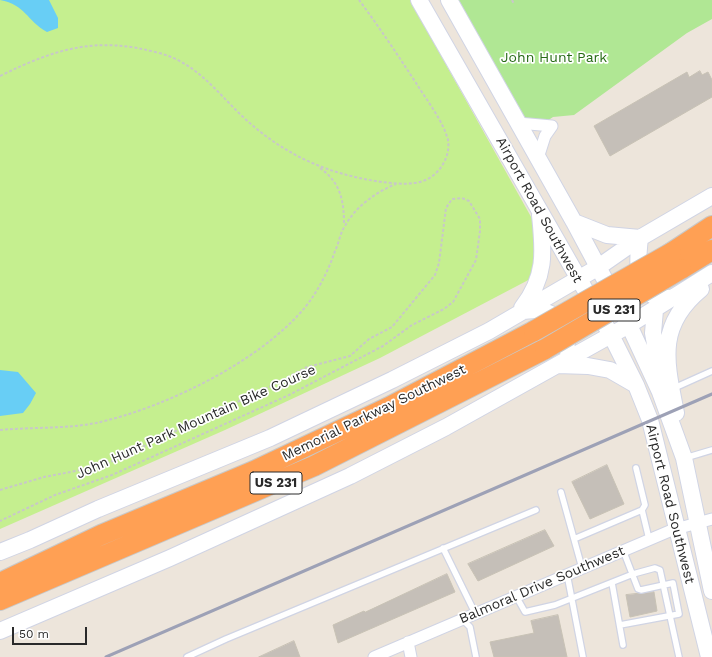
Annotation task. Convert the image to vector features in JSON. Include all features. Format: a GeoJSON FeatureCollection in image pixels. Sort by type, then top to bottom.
{"type":"FeatureCollection","features":[{"type":"Feature","properties":{"kind":"highway","name":"Memorial Parkway Southwest"},"geometry":{"type":"LineString","coordinates":[[0,600],[314,466],[545,349],[676,261],[712,226]]}},
{"type":"Feature","properties":{"kind":"highway","name":"Memorial Parkway Southwest"},"geometry":{"type":"LineString","coordinates":[[0,584],[101,535],[254,471],[389,407],[534,331],[676,261],[712,250]]}},
{"type":"Feature","properties":{"kind":"highway"},"geometry":{"type":"LineString","coordinates":[[0,569],[101,535]]}},
{"type":"Feature","properties":{"kind":"highway"},"geometry":{"type":"LineString","coordinates":[[0,608],[72,569]]}},
{"type":"Feature","properties":{"kind":"main road","name":"Airport Road Southwest"},"geometry":{"type":"LineString","coordinates":[[419,0],[611,335],[636,385],[650,420],[709,657]]}},
{"type":"Feature","properties":{"kind":"main road","name":"Airport Road Southwest"},"geometry":{"type":"LineString","coordinates":[[449,0],[574,222],[629,326],[668,412],[705,520],[712,586]]}},
{"type":"Feature","properties":{"kind":"main road"},"geometry":{"type":"LineString","coordinates":[[0,552],[98,509],[270,438],[392,380],[489,330],[519,311],[597,268],[640,238],[712,196]]}},
{"type":"Feature","properties":{"kind":"main road"},"geometry":{"type":"LineString","coordinates":[[519,311],[532,295],[541,275],[544,255],[539,208]]}},
{"type":"Feature","properties":{"kind":"main road"},"geometry":{"type":"LineString","coordinates":[[574,222],[607,235],[640,238]]}},
{"type":"Feature","properties":{"kind":"main road"},"geometry":{"type":"LineString","coordinates":[[640,238],[638,257],[641,281],[649,294],[659,297],[673,298]]}},
{"type":"Feature","properties":{"kind":"main road"},"geometry":{"type":"LineString","coordinates":[[0,630],[170,558],[312,494],[446,427],[629,326],[712,273]]}},
{"type":"Feature","properties":{"kind":"main road"},"geometry":{"type":"LineString","coordinates":[[684,458],[668,370],[668,342],[674,320],[680,310],[691,298],[712,280]]}},
{"type":"Feature","properties":{"kind":"main road"},"geometry":{"type":"LineString","coordinates":[[519,311],[533,309],[545,310],[554,314],[561,323],[566,333],[567,342],[564,354],[557,365]]}},
{"type":"Feature","properties":{"kind":"main road"},"geometry":{"type":"LineString","coordinates":[[654,310],[653,333],[668,412]]}},
{"type":"Feature","properties":{"kind":"main road"},"geometry":{"type":"LineString","coordinates":[[557,365],[588,366],[610,370],[636,385]]}},
{"type":"Feature","properties":{"kind":"street","name":"Airport Road Southwest"},"geometry":{"type":"LineString","coordinates":[[518,123],[552,126],[545,136],[538,158]]}},
{"type":"Feature","properties":{"kind":"street","name":"Balmoral Drive Southwest"},"geometry":{"type":"LineString","coordinates":[[374,657],[649,539],[677,528],[705,520]]}},
{"type":"Feature","properties":{"kind":"street"},"geometry":{"type":"LineString","coordinates":[[408,642],[411,657]]}},
{"type":"Feature","properties":{"kind":"lane"},"geometry":{"type":"LineString","coordinates":[[671,390],[712,371]]}},
{"type":"Feature","properties":{"kind":"lane"},"geometry":{"type":"LineString","coordinates":[[684,458],[712,450]]}},
{"type":"Feature","properties":{"kind":"lane"},"geometry":{"type":"LineString","coordinates":[[574,539],[642,510],[645,505],[636,468]]}},
{"type":"Feature","properties":{"kind":"lane"},"geometry":{"type":"LineString","coordinates":[[561,492],[582,568]]}},
{"type":"Feature","properties":{"kind":"lane"},"geometry":{"type":"LineString","coordinates":[[188,657],[536,510]]}},
{"type":"Feature","properties":{"kind":"lane"},"geometry":{"type":"LineString","coordinates":[[642,510],[649,539]]}},
{"type":"Feature","properties":{"kind":"lane"},"geometry":{"type":"LineString","coordinates":[[443,548],[475,613]]}},
{"type":"Feature","properties":{"kind":"lane"},"geometry":{"type":"LineString","coordinates":[[620,625],[679,614],[673,583],[641,590],[638,588],[623,550]]}},
{"type":"Feature","properties":{"kind":"lane"},"geometry":{"type":"LineString","coordinates":[[516,596],[525,612],[572,600],[633,574],[655,568],[660,570],[679,657]]}},
{"type":"Feature","properties":{"kind":"lane"},"geometry":{"type":"LineString","coordinates":[[567,574],[583,657]]}},
{"type":"Feature","properties":{"kind":"lane"},"geometry":{"type":"LineString","coordinates":[[612,583],[623,644]]}},
{"type":"Feature","properties":{"kind":"lane"},"geometry":{"type":"LineString","coordinates":[[462,619],[470,627],[476,657]]}},
{"type":"Feature","properties":{"kind":"path"},"geometry":{"type":"LineString","coordinates":[[318,166],[348,176],[397,184],[427,180],[441,168],[446,159],[448,140],[428,101],[359,0]]}},
{"type":"Feature","properties":{"kind":"path"},"geometry":{"type":"LineString","coordinates":[[512,0],[514,4]]}},
{"type":"Feature","properties":{"kind":"path"},"geometry":{"type":"LineString","coordinates":[[0,76],[59,51],[96,44],[133,47],[161,53],[193,69],[214,85],[257,129],[281,146],[318,166],[329,174],[338,186],[343,199],[344,226]]}},
{"type":"Feature","properties":{"kind":"path"},"geometry":{"type":"LineString","coordinates":[[0,430],[78,426],[121,417],[165,401],[241,361],[259,349],[288,324],[313,296],[328,269],[344,226],[363,204],[397,184]]}},
{"type":"Feature","properties":{"kind":"path","name":"John Hunt Park Mountain Bike Course"},"geometry":{"type":"LineString","coordinates":[[0,490],[44,477],[102,466],[271,386],[307,367],[350,356],[369,339],[392,327],[435,275],[439,263],[446,208],[452,199],[462,198],[469,200],[476,211],[480,219],[476,260],[453,302],[444,309],[412,325],[383,346],[289,395],[112,475],[55,495],[0,521]]}},
{"type":"Feature","properties":{"kind":"green space"},"geometry":{"type":"Polygon","coordinates":[[[0,0],[410,0],[535,224],[536,276],[380,358],[225,430],[0,529],[0,0]]]}},
{"type":"Feature","properties":{"kind":"green space","name":"John Hunt Park"},"geometry":{"type":"Polygon","coordinates":[[[458,0],[712,0],[712,19],[687,33],[574,115],[553,117],[544,123],[522,118],[458,0]]]}},
{"type":"Feature","properties":{"kind":"water"},"geometry":{"type":"Polygon","coordinates":[[[0,0],[49,0],[58,18],[58,28],[47,32],[34,23],[21,9],[9,2],[0,0]]]}},
{"type":"Feature","properties":{"kind":"water"},"geometry":{"type":"Polygon","coordinates":[[[0,370],[18,372],[36,393],[23,413],[0,416],[0,370]]]}},
{"type":"Feature","properties":{"kind":"building"},"geometry":{"type":"Polygon","coordinates":[[[700,71],[702,75],[708,72],[712,80],[712,97],[610,156],[594,126],[687,72],[689,77],[700,71]]]}},
{"type":"Feature","properties":{"kind":"building"},"geometry":{"type":"Polygon","coordinates":[[[607,465],[624,504],[590,519],[572,482],[607,465]]]}},
{"type":"Feature","properties":{"kind":"building"},"geometry":{"type":"Polygon","coordinates":[[[545,530],[554,546],[478,581],[468,564],[545,530]]]}},
{"type":"Feature","properties":{"kind":"building"},"geometry":{"type":"Polygon","coordinates":[[[447,574],[455,592],[338,643],[333,625],[364,611],[365,612],[447,574]]]}},
{"type":"Feature","properties":{"kind":"building"},"geometry":{"type":"Polygon","coordinates":[[[654,592],[657,611],[630,617],[626,595],[654,592]]]}},
{"type":"Feature","properties":{"kind":"building"},"geometry":{"type":"Polygon","coordinates":[[[558,615],[567,657],[494,657],[490,642],[534,633],[531,621],[558,615]]]}},
{"type":"Feature","properties":{"kind":"building"},"geometry":{"type":"Polygon","coordinates":[[[294,641],[300,657],[259,657],[294,641]]]}},
{"type":"Feature","properties":{"kind":"railway"},"geometry":{"type":"LineString","coordinates":[[106,657],[712,394]]}}]}
